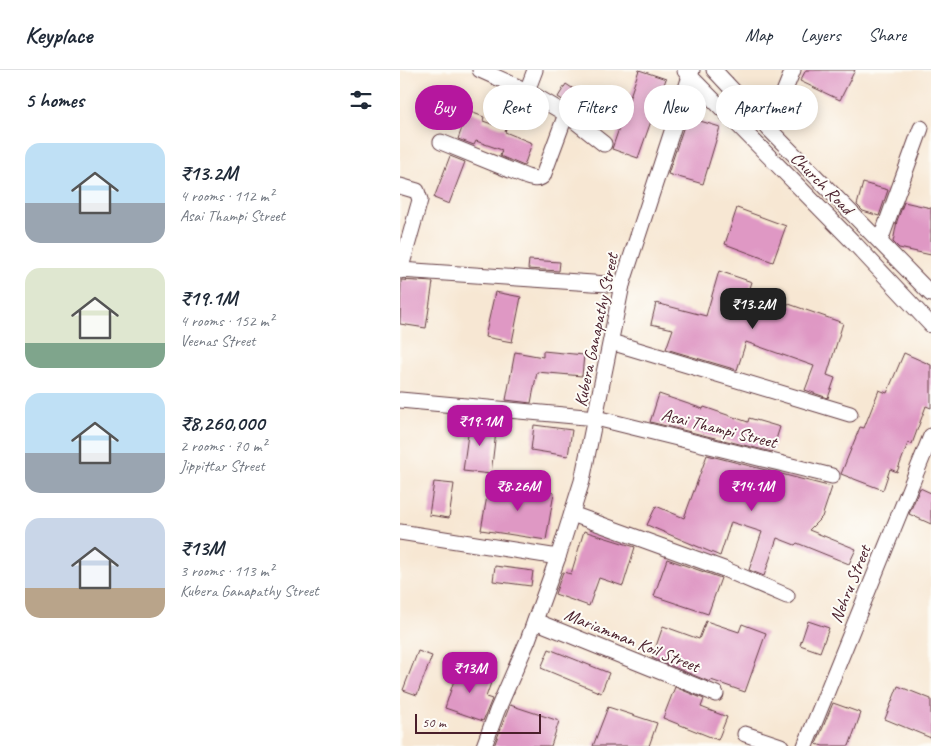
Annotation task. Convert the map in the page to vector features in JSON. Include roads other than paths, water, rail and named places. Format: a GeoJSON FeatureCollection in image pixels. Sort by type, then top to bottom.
{"type":"FeatureCollection","features":[{"type":"Feature","properties":{"kind":"street"},"geometry":{"type":"LineString","coordinates":[[480,70],[514,85]]}},
{"type":"Feature","properties":{"kind":"street"},"geometry":{"type":"LineString","coordinates":[[529,85],[535,70]]}},
{"type":"Feature","properties":{"kind":"street","name":"Church Road"},"geometry":{"type":"LineString","coordinates":[[714,70],[728,85]]}},
{"type":"Feature","properties":{"kind":"street"},"geometry":{"type":"LineString","coordinates":[[787,85],[793,70]]}},
{"type":"Feature","properties":{"kind":"street","name":"Church Road"},"geometry":{"type":"LineString","coordinates":[[689,72],[931,325]]}},
{"type":"Feature","properties":{"kind":"street","name":"Kubera Ganapathy Street"},"geometry":{"type":"LineString","coordinates":[[484,746],[535,621],[572,514],[582,481],[596,418],[622,285],[689,72]]}},
{"type":"Feature","properties":{"kind":"street"},"geometry":{"type":"LineString","coordinates":[[880,241],[921,128]]}},
{"type":"Feature","properties":{"kind":"street"},"geometry":{"type":"LineString","coordinates":[[441,142],[535,179],[543,176],[560,130]]}},
{"type":"Feature","properties":{"kind":"street"},"geometry":{"type":"LineString","coordinates":[[586,130],[604,144]]}},
{"type":"Feature","properties":{"kind":"street","name":"Church Road"},"geometry":{"type":"LineString","coordinates":[[770,130],[931,294]]}},
{"type":"Feature","properties":{"kind":"street"},"geometry":{"type":"LineString","coordinates":[[400,186],[416,191],[420,200],[400,270],[622,285]]}},
{"type":"Feature","properties":{"kind":"street"},"geometry":{"type":"LineString","coordinates":[[611,342],[850,414]]}},
{"type":"Feature","properties":{"kind":"street","name":"Asai Thampi Street"},"geometry":{"type":"LineString","coordinates":[[400,400],[596,418],[832,476]]}},
{"type":"Feature","properties":{"kind":"street","name":"Nehru Street"},"geometry":{"type":"LineString","coordinates":[[805,746],[931,436]]}},
{"type":"Feature","properties":{"kind":"street"},"geometry":{"type":"LineString","coordinates":[[572,514],[724,569],[787,596]]}},
{"type":"Feature","properties":{"kind":"street"},"geometry":{"type":"LineString","coordinates":[[400,532],[558,557]]}},
{"type":"Feature","properties":{"kind":"street","name":"Mariamman Koil Street"},"geometry":{"type":"LineString","coordinates":[[535,621],[716,694]]}},
{"type":"Feature","properties":{"kind":"street"},"geometry":{"type":"LineString","coordinates":[[745,734],[782,746]]}}]}
